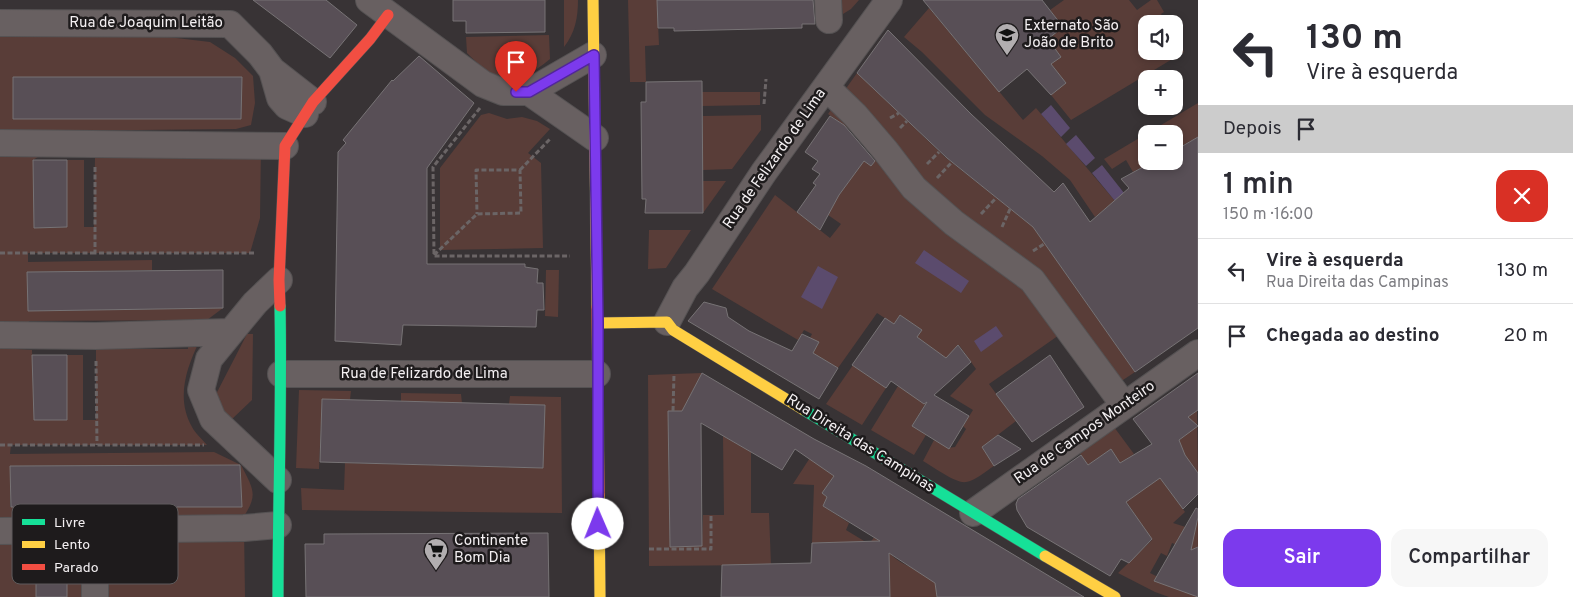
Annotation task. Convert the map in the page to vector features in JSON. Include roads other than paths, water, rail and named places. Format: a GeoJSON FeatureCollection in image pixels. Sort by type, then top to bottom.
{"type":"FeatureCollection","features":[{"type":"Feature","properties":{"kind":"street"},"geometry":{"type":"LineString","coordinates":[[593,0],[600,597]]}},
{"type":"Feature","properties":{"kind":"street","name":"Rua de Felizardo de Lima"},"geometry":{"type":"LineString","coordinates":[[667,322],[685,288],[764,172],[889,0]]}},
{"type":"Feature","properties":{"kind":"street"},"geometry":{"type":"LineString","coordinates":[[278,597],[278,480],[281,374],[279,280],[285,146],[309,108],[370,39],[378,7],[483,84],[503,92],[529,92],[594,55]]}},
{"type":"Feature","properties":{"kind":"street","name":"Rua de Joaquim Leitão"},"geometry":{"type":"LineString","coordinates":[[0,23],[230,24],[309,108]]}},
{"type":"Feature","properties":{"kind":"street"},"geometry":{"type":"LineString","coordinates":[[826,87],[855,115],[914,188],[954,223],[1032,280],[1124,406]]}},
{"type":"Feature","properties":{"kind":"street"},"geometry":{"type":"LineString","coordinates":[[529,92],[594,138]]}},
{"type":"Feature","properties":{"kind":"street"},"geometry":{"type":"LineString","coordinates":[[0,143],[285,146]]}},
{"type":"Feature","properties":{"kind":"street"},"geometry":{"type":"LineString","coordinates":[[278,480],[214,420],[201,390],[209,359],[254,303],[279,280]]}},
{"type":"Feature","properties":{"kind":"street"},"geometry":{"type":"LineString","coordinates":[[598,322],[667,322]]}},
{"type":"Feature","properties":{"kind":"street","name":"Rua Direita das Campinas"},"geometry":{"type":"LineString","coordinates":[[667,322],[673,330],[973,513],[1115,597]]}},
{"type":"Feature","properties":{"kind":"street"},"geometry":{"type":"LineString","coordinates":[[0,335],[96,336],[230,332]]}},
{"type":"Feature","properties":{"kind":"street","name":"Rua de Campos Monteiro"},"geometry":{"type":"LineString","coordinates":[[973,513],[1198,353]]}},
{"type":"Feature","properties":{"kind":"street","name":"Rua de Felizardo de Lima"},"geometry":{"type":"LineString","coordinates":[[281,374],[597,374]]}},
{"type":"Feature","properties":{"kind":"street"},"geometry":{"type":"LineString","coordinates":[[178,529],[244,528],[278,525]]}},
{"type":"Feature","properties":{"kind":"street"},"geometry":{"type":"LineString","coordinates":[[95,584],[95,597]]}},
{"type":"Feature","properties":{"kind":"place","name":"Externato São João de Brito"},"geometry":{"type":"Point","coordinates":[1007,56]}},
{"type":"Feature","properties":{"kind":"place","name":"Continente Bom Dia"},"geometry":{"type":"Point","coordinates":[436,571]}}]}
